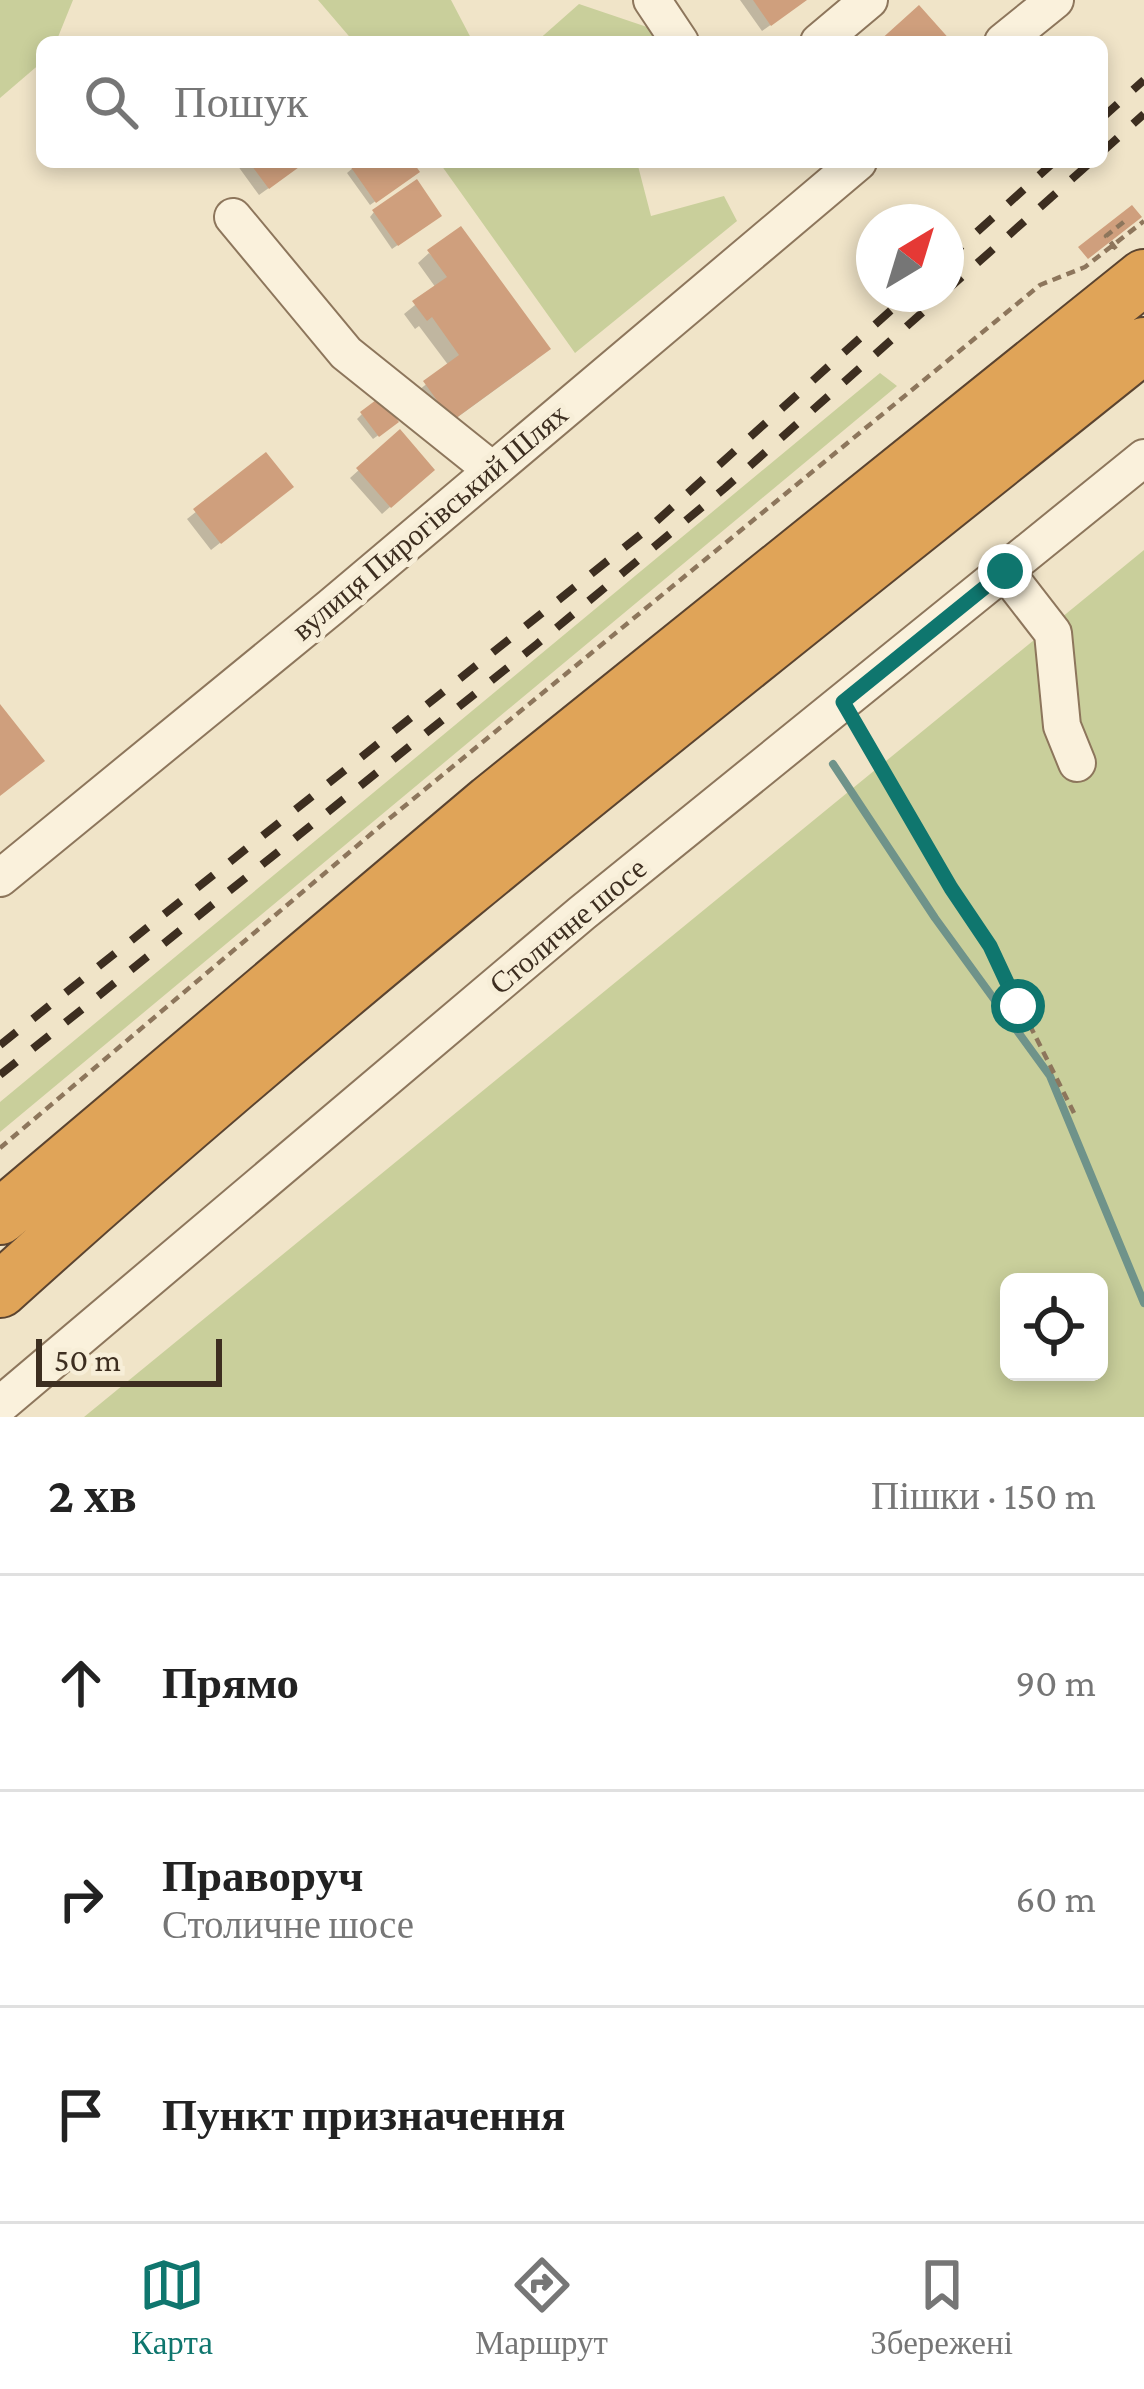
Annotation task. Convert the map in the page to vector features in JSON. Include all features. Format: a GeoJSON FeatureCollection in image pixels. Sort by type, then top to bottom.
{"type":"FeatureCollection","features":[{"type":"Feature","properties":{"kind":"highway"},"geometry":{"type":"LineString","coordinates":[[0,1217],[491,802],[1144,277]]}},
{"type":"Feature","properties":{"kind":"highway"},"geometry":{"type":"LineString","coordinates":[[0,1290],[507,856],[1144,346]]}},
{"type":"Feature","properties":{"kind":"street"},"geometry":{"type":"LineString","coordinates":[[652,0],[676,36]]}},
{"type":"Feature","properties":{"kind":"street"},"geometry":{"type":"LineString","coordinates":[[833,36],[869,0]]}},
{"type":"Feature","properties":{"kind":"street"},"geometry":{"type":"LineString","coordinates":[[1010,36],[1055,0]]}},
{"type":"Feature","properties":{"kind":"street","name":"вулиця Пирогівський Шлях"},"geometry":{"type":"LineString","coordinates":[[0,878],[851,168]]}},
{"type":"Feature","properties":{"kind":"street"},"geometry":{"type":"LineString","coordinates":[[233,217],[346,353],[492,470]]}},
{"type":"Feature","properties":{"kind":"street","name":"Столичне шосе"},"geometry":{"type":"LineString","coordinates":[[0,1405],[582,913],[1144,458]]}},
{"type":"Feature","properties":{"kind":"street"},"geometry":{"type":"LineString","coordinates":[[1005,571],[1053,633],[1062,726],[1077,763]]}},
{"type":"Feature","properties":{"kind":"street"},"geometry":{"type":"LineString","coordinates":[[0,1312],[51,1244]]}},
{"type":"Feature","properties":{"kind":"path"},"geometry":{"type":"LineString","coordinates":[[1106,236],[1126,220]]}},
{"type":"Feature","properties":{"kind":"path"},"geometry":{"type":"LineString","coordinates":[[0,1148],[384,823],[1040,285],[1085,267],[1144,221]]}},
{"type":"Feature","properties":{"kind":"path"},"geometry":{"type":"LineString","coordinates":[[843,702],[990,946],[1075,1113]]}},
{"type":"Feature","properties":{"kind":"green space"},"geometry":{"type":"Polygon","coordinates":[[[0,0],[73,0],[58,36],[36,36],[36,67],[0,98],[0,0]]]}},
{"type":"Feature","properties":{"kind":"green space"},"geometry":{"type":"Polygon","coordinates":[[[318,0],[451,0],[470,36],[349,36],[318,0]]]}},
{"type":"Feature","properties":{"kind":"green space"},"geometry":{"type":"Polygon","coordinates":[[[579,4],[650,28],[653,36],[543,36],[579,4]]]}},
{"type":"Feature","properties":{"kind":"green space"},"geometry":{"type":"Polygon","coordinates":[[[443,168],[639,168],[651,216],[724,196],[737,221],[575,353],[443,168]]]}},
{"type":"Feature","properties":{"kind":"green space"},"geometry":{"type":"Polygon","coordinates":[[[880,373],[897,386],[0,1132],[0,1102],[880,373]]]}},
{"type":"Feature","properties":{"kind":"green space"},"geometry":{"type":"Polygon","coordinates":[[[1144,550],[1144,1417],[84,1417],[1144,550]]]}},
{"type":"Feature","properties":{"kind":"building"},"geometry":{"type":"Polygon","coordinates":[[[753,0],[807,0],[771,26],[753,0]]]}},
{"type":"Feature","properties":{"kind":"building"},"geometry":{"type":"Polygon","coordinates":[[[919,5],[947,36],[885,36],[919,5]]]}},
{"type":"Feature","properties":{"kind":"building"},"geometry":{"type":"Polygon","coordinates":[[[253,168],[298,168],[269,189],[253,168]]]}},
{"type":"Feature","properties":{"kind":"building"},"geometry":{"type":"Polygon","coordinates":[[[351,168],[417,168],[420,172],[376,203],[351,168]]]}},
{"type":"Feature","properties":{"kind":"building"},"geometry":{"type":"Polygon","coordinates":[[[417,179],[442,216],[398,246],[372,210],[417,179]]]}},
{"type":"Feature","properties":{"kind":"building"},"geometry":{"type":"Polygon","coordinates":[[[1132,205],[1142,217],[1088,259],[1078,247],[1132,205]]]}},
{"type":"Feature","properties":{"kind":"building"},"geometry":{"type":"Polygon","coordinates":[[[461,226],[551,349],[452,421],[423,381],[459,355],[432,317],[427,321],[412,301],[447,277],[427,250],[461,226]]]}},
{"type":"Feature","properties":{"kind":"building"},"geometry":{"type":"Polygon","coordinates":[[[380,397],[399,422],[379,437],[360,412],[380,397]]]}},
{"type":"Feature","properties":{"kind":"building"},"geometry":{"type":"Polygon","coordinates":[[[400,429],[435,470],[391,508],[356,468],[400,429]]]}},
{"type":"Feature","properties":{"kind":"building"},"geometry":{"type":"Polygon","coordinates":[[[266,452],[294,487],[221,544],[193,509],[266,452]]]}},
{"type":"Feature","properties":{"kind":"building"},"geometry":{"type":"Polygon","coordinates":[[[0,704],[45,761],[0,796],[0,704]]]}},
{"type":"Feature","properties":{"kind":"waterway"},"geometry":{"type":"LineString","coordinates":[[833,764],[935,918],[1050,1076],[1144,1303]]}},
{"type":"Feature","properties":{"kind":"railway"},"geometry":{"type":"LineString","coordinates":[[1108,113],[1144,80]]}},
{"type":"Feature","properties":{"kind":"railway"},"geometry":{"type":"LineString","coordinates":[[1108,147],[1144,114]]}},
{"type":"Feature","properties":{"kind":"railway"},"geometry":{"type":"LineString","coordinates":[[964,244],[1047,168]]}},
{"type":"Feature","properties":{"kind":"railway"},"geometry":{"type":"LineString","coordinates":[[964,275],[1084,168]]}},
{"type":"Feature","properties":{"kind":"railway"},"geometry":{"type":"LineString","coordinates":[[0,1045],[650,527],[889,312]]}},
{"type":"Feature","properties":{"kind":"railway"},"geometry":{"type":"LineString","coordinates":[[0,1075],[537,644],[725,488],[923,312]]}},
{"type":"Feature","properties":{"kind":"route"},"geometry":{"type":"LineString","coordinates":[[1005,571],[843,702],[990,946],[1018,1006]]}}]}
